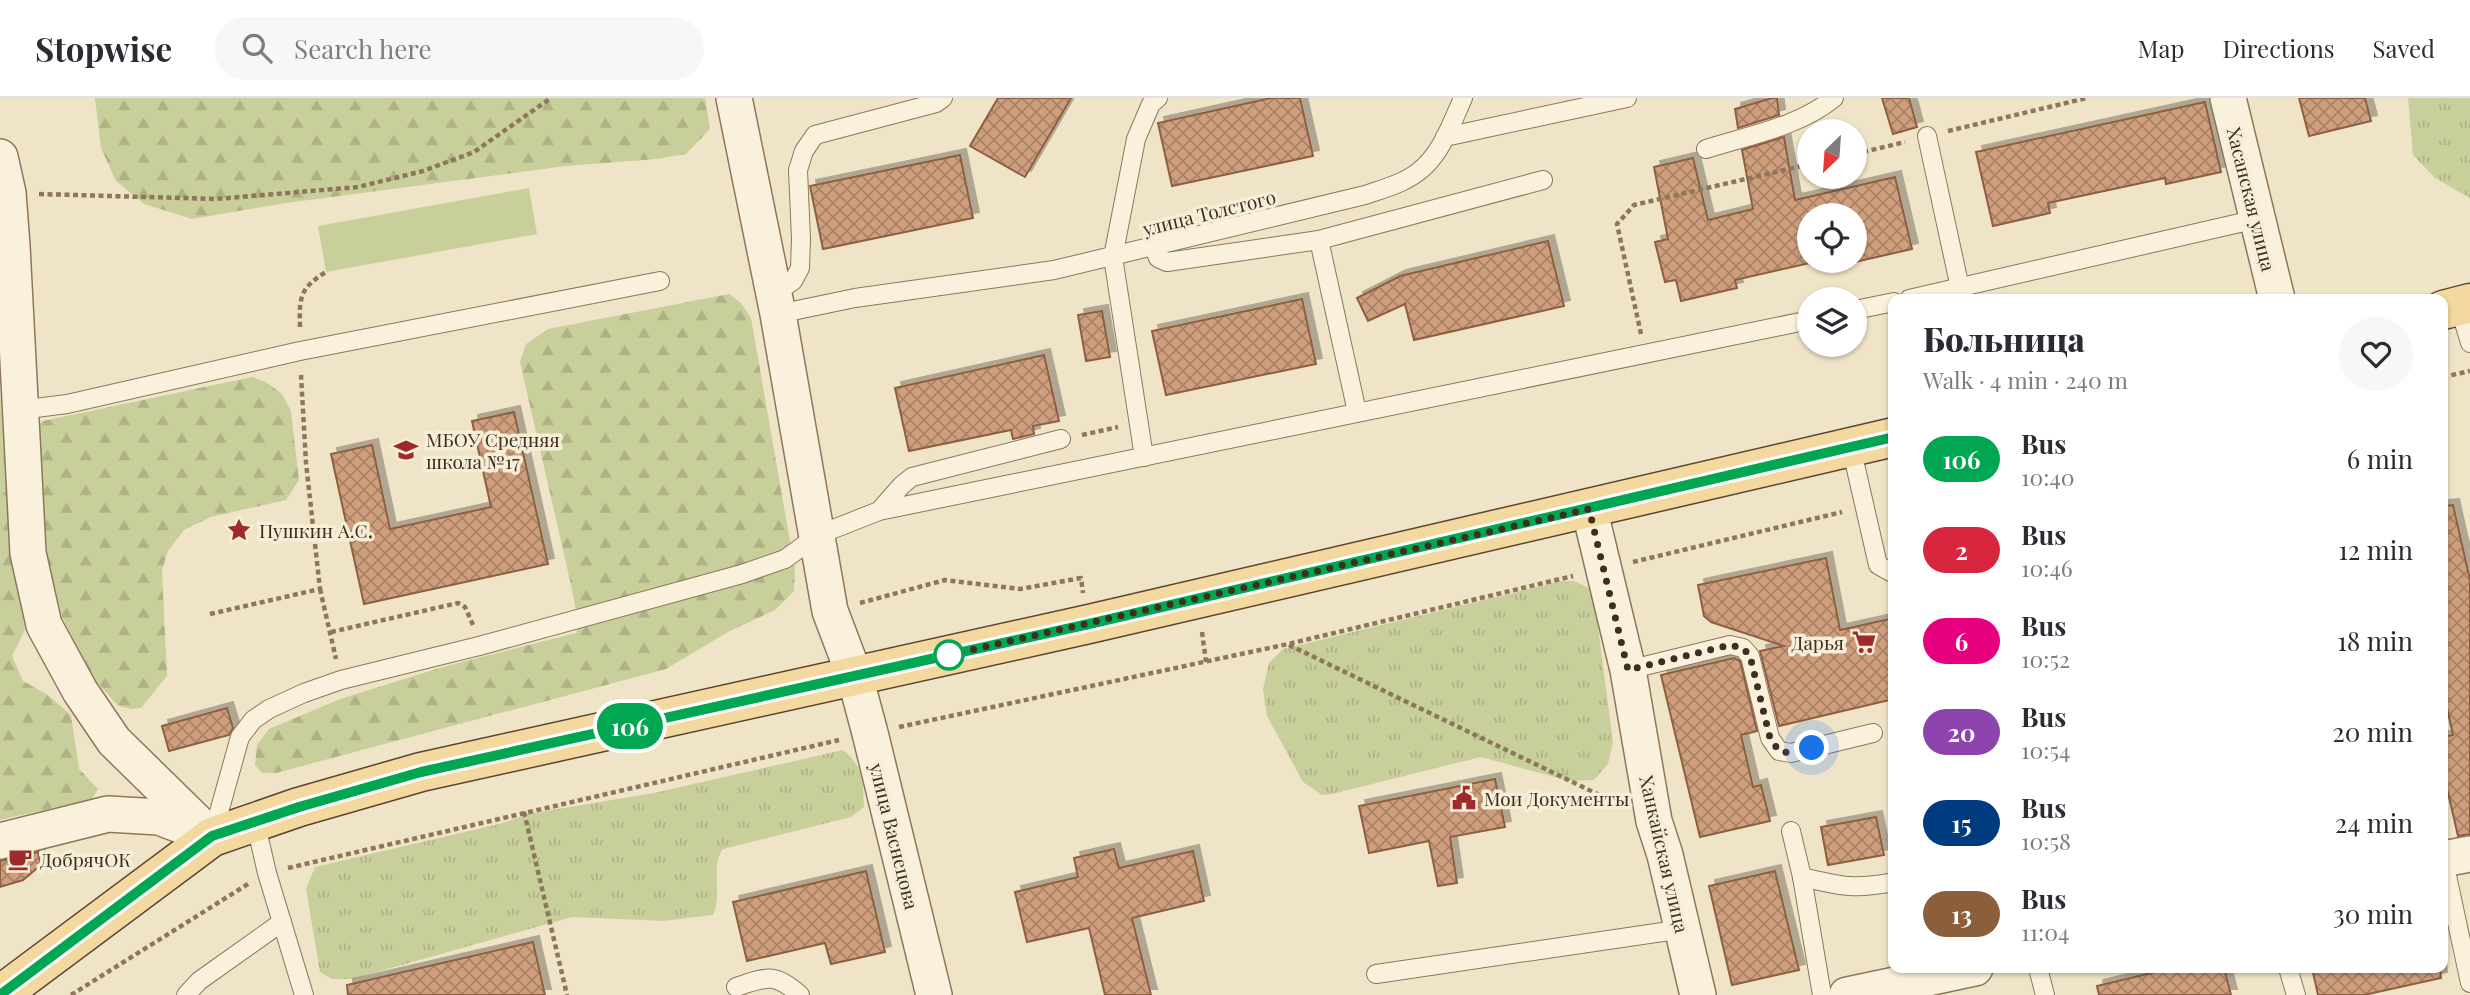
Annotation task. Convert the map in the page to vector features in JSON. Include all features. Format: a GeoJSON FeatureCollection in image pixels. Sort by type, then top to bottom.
{"type":"FeatureCollection","features":[{"type":"Feature","properties":{"kind":"main road"},"geometry":{"type":"LineString","coordinates":[[0,995],[212,836],[421,772],[855,677],[1888,438]]}},
{"type":"Feature","properties":{"kind":"street","name":"улица Васнецова"},"geometry":{"type":"LineString","coordinates":[[734,98],[775,304],[830,611],[855,677],[870,733],[932,995]]}},
{"type":"Feature","properties":{"kind":"street","name":"Хасанская улица"},"geometry":{"type":"LineString","coordinates":[[2228,98],[2276,294]]}},
{"type":"Feature","properties":{"kind":"street"},"geometry":{"type":"LineString","coordinates":[[0,157],[8,193],[28,553],[44,625],[80,691],[114,741],[212,836]]}},
{"type":"Feature","properties":{"kind":"street","name":"Ханкайская улица"},"geometry":{"type":"LineString","coordinates":[[1589,509],[1628,670],[1654,821],[1665,855],[1698,995]]}},
{"type":"Feature","properties":{"kind":"street"},"geometry":{"type":"LineString","coordinates":[[0,841],[108,814],[159,817],[212,836]]}},
{"type":"Feature","properties":{"kind":"street"},"geometry":{"type":"LineString","coordinates":[[2448,857],[2470,854]]}},
{"type":"Feature","properties":{"kind":"street"},"geometry":{"type":"LineString","coordinates":[[1847,995],[1951,973]]}},
{"type":"Feature","properties":{"kind":"lane"},"geometry":{"type":"LineString","coordinates":[[775,304],[800,268],[798,170],[804,152],[816,135],[936,103],[943,98]]}},
{"type":"Feature","properties":{"kind":"lane"},"geometry":{"type":"LineString","coordinates":[[1144,457],[1113,257],[1136,139],[1151,104],[1158,98]]}},
{"type":"Feature","properties":{"kind":"lane","name":"улица Толстого"},"geometry":{"type":"LineString","coordinates":[[775,304],[855,298],[1054,270],[1365,195],[1401,182],[1426,166],[1445,137],[1463,98]]}},
{"type":"Feature","properties":{"kind":"lane"},"geometry":{"type":"LineString","coordinates":[[1445,137],[1627,98]]}},
{"type":"Feature","properties":{"kind":"lane"},"geometry":{"type":"LineString","coordinates":[[1706,149],[1800,120],[1821,109],[1834,98]]}},
{"type":"Feature","properties":{"kind":"lane"},"geometry":{"type":"LineString","coordinates":[[1927,136],[1960,288]]}},
{"type":"Feature","properties":{"kind":"lane"},"geometry":{"type":"LineString","coordinates":[[1154,247],[1158,258],[1167,262],[1319,240],[1543,180]]}},
{"type":"Feature","properties":{"kind":"lane"},"geometry":{"type":"LineString","coordinates":[[1932,294],[2258,219]]}},
{"type":"Feature","properties":{"kind":"lane"},"geometry":{"type":"LineString","coordinates":[[1319,240],[1357,412]]}},
{"type":"Feature","properties":{"kind":"lane"},"geometry":{"type":"LineString","coordinates":[[20,410],[67,404],[300,351],[660,281]]}},
{"type":"Feature","properties":{"kind":"lane"},"geometry":{"type":"LineString","coordinates":[[1867,308],[1888,303]]}},
{"type":"Feature","properties":{"kind":"lane"},"geometry":{"type":"LineString","coordinates":[[2457,306],[2470,343]]}},
{"type":"Feature","properties":{"kind":"lane"},"geometry":{"type":"LineString","coordinates":[[212,836],[240,737],[253,720],[269,709],[304,693],[341,680],[479,646],[742,574],[785,559],[818,535],[879,511],[1797,323]]}},
{"type":"Feature","properties":{"kind":"lane"},"geometry":{"type":"LineString","coordinates":[[879,511],[912,477],[1061,439]]}},
{"type":"Feature","properties":{"kind":"lane"},"geometry":{"type":"LineString","coordinates":[[1851,447],[1878,565],[1888,570]]}},
{"type":"Feature","properties":{"kind":"lane"},"geometry":{"type":"LineString","coordinates":[[1628,670],[1730,645],[1743,648],[1750,656],[1770,738],[1779,751],[1791,753],[1873,733]]}},
{"type":"Feature","properties":{"kind":"lane"},"geometry":{"type":"LineString","coordinates":[[255,821],[267,873],[304,995]]}},
{"type":"Feature","properties":{"kind":"lane"},"geometry":{"type":"LineString","coordinates":[[1791,831],[1802,877],[1822,995]]}},
{"type":"Feature","properties":{"kind":"lane"},"geometry":{"type":"LineString","coordinates":[[1802,877],[1848,888],[1888,883]]}},
{"type":"Feature","properties":{"kind":"lane"},"geometry":{"type":"LineString","coordinates":[[2448,881],[2470,983]]}},
{"type":"Feature","properties":{"kind":"lane"},"geometry":{"type":"LineString","coordinates":[[187,995],[199,981],[282,922]]}},
{"type":"Feature","properties":{"kind":"lane"},"geometry":{"type":"LineString","coordinates":[[1376,974],[1683,929]]}},
{"type":"Feature","properties":{"kind":"lane"},"geometry":{"type":"LineString","coordinates":[[2039,973],[2045,995]]}},
{"type":"Feature","properties":{"kind":"lane"},"geometry":{"type":"LineString","coordinates":[[2289,973],[2296,995]]}},
{"type":"Feature","properties":{"kind":"lane"},"geometry":{"type":"LineString","coordinates":[[736,987],[769,977],[786,982],[800,995]]}},
{"type":"Feature","properties":{"kind":"path"},"geometry":{"type":"LineString","coordinates":[[8,193],[216,199],[358,187],[423,171],[474,152],[551,98]]}},
{"type":"Feature","properties":{"kind":"path"},"geometry":{"type":"LineString","coordinates":[[1867,151],[2087,98]]}},
{"type":"Feature","properties":{"kind":"path"},"geometry":{"type":"LineString","coordinates":[[1905,142],[1908,155]]}},
{"type":"Feature","properties":{"kind":"path"},"geometry":{"type":"LineString","coordinates":[[1646,354],[1617,224],[1634,205],[1797,167]]}},
{"type":"Feature","properties":{"kind":"path"},"geometry":{"type":"LineString","coordinates":[[326,272],[309,283],[302,294],[300,351],[306,463],[320,589],[341,680]]}},
{"type":"Feature","properties":{"kind":"path"},"geometry":{"type":"LineString","coordinates":[[2448,376],[2470,371]]}},
{"type":"Feature","properties":{"kind":"path"},"geometry":{"type":"LineString","coordinates":[[1061,439],[1138,423]]}},
{"type":"Feature","properties":{"kind":"path"},"geometry":{"type":"LineString","coordinates":[[71,995],[267,873],[870,733],[1288,644],[1866,506]]}},
{"type":"Feature","properties":{"kind":"path"},"geometry":{"type":"LineString","coordinates":[[210,614],[320,589]]}},
{"type":"Feature","properties":{"kind":"path"},"geometry":{"type":"LineString","coordinates":[[331,632],[458,603],[470,614],[479,646]]}},
{"type":"Feature","properties":{"kind":"path"},"geometry":{"type":"LineString","coordinates":[[1288,644],[1654,821]]}},
{"type":"Feature","properties":{"kind":"path"},"geometry":{"type":"LineString","coordinates":[[524,812],[567,995]]}},
{"type":"Feature","properties":{"kind":"green space"},"geometry":{"type":"Polygon","coordinates":[[[95,98],[705,98],[710,129],[686,154],[566,166],[286,203],[192,219],[144,204],[116,181],[101,148],[95,98]]]}},
{"type":"Feature","properties":{"kind":"green space"},"geometry":{"type":"Polygon","coordinates":[[[2408,98],[2470,98],[2470,198],[2435,178],[2413,155],[2408,98]]]}},
{"type":"Feature","properties":{"kind":"green space"},"geometry":{"type":"Polygon","coordinates":[[[529,188],[537,234],[326,272],[318,226],[529,188]]]}},
{"type":"Feature","properties":{"kind":"green space"},"geometry":{"type":"Polygon","coordinates":[[[729,294],[741,303],[751,318],[795,570],[794,591],[775,610],[728,632],[666,669],[276,773],[262,773],[255,765],[257,745],[269,729],[340,699],[446,666],[576,633],[579,626],[571,585],[520,362],[526,344],[548,329],[729,294]]]}},
{"type":"Feature","properties":{"kind":"green space"},"geometry":{"type":"Polygon","coordinates":[[[252,377],[266,382],[282,394],[291,411],[299,480],[286,500],[211,517],[184,530],[168,551],[162,570],[167,676],[141,708],[118,706],[92,676],[62,617],[44,545],[39,426],[43,421],[252,377]]]}},
{"type":"Feature","properties":{"kind":"green space"},"geometry":{"type":"Polygon","coordinates":[[[0,393],[17,584],[25,630],[12,656],[23,681],[48,695],[71,715],[79,769],[98,789],[92,799],[0,820],[0,393]]]}},
{"type":"Feature","properties":{"kind":"green space"},"geometry":{"type":"Polygon","coordinates":[[[1562,581],[1574,581],[1591,589],[1595,604],[1613,742],[1608,764],[1594,780],[1569,781],[1481,757],[1332,794],[1322,795],[1303,782],[1267,716],[1263,689],[1269,663],[1283,649],[1562,581]]]}},
{"type":"Feature","properties":{"kind":"green space"},"geometry":{"type":"Polygon","coordinates":[[[843,750],[859,769],[864,807],[851,817],[723,849],[717,863],[717,898],[713,915],[663,921],[572,917],[352,979],[332,979],[320,972],[306,889],[315,867],[503,823],[528,814],[654,793],[843,750]]]}},
{"type":"Feature","properties":{"kind":"building"},"geometry":{"type":"Polygon","coordinates":[[[998,98],[1071,98],[1025,177],[970,146],[998,98]]]}},
{"type":"Feature","properties":{"kind":"building"},"geometry":{"type":"Polygon","coordinates":[[[1271,98],[1300,98],[1313,156],[1172,186],[1158,123],[1271,98]]]}},
{"type":"Feature","properties":{"kind":"building"},"geometry":{"type":"Polygon","coordinates":[[[1777,98],[1779,115],[1738,128],[1735,109],[1777,98]]]}},
{"type":"Feature","properties":{"kind":"building"},"geometry":{"type":"Polygon","coordinates":[[[1882,98],[1909,98],[1917,127],[1893,134],[1882,98]]]}},
{"type":"Feature","properties":{"kind":"building"},"geometry":{"type":"Polygon","coordinates":[[[2299,98],[2365,98],[2371,121],[2309,136],[2299,98]]]}},
{"type":"Feature","properties":{"kind":"building"},"geometry":{"type":"Polygon","coordinates":[[[2205,102],[2221,172],[2166,184],[2165,178],[2048,203],[2050,213],[1993,226],[1976,152],[2205,102]]]}},
{"type":"Feature","properties":{"kind":"building"},"geometry":{"type":"Polygon","coordinates":[[[1784,137],[1795,200],[1843,189],[1867,189],[1867,183],[1895,177],[1912,249],[1867,259],[1867,203],[1797,203],[1797,266],[1735,280],[1737,288],[1681,301],[1676,280],[1665,282],[1655,242],[1668,239],[1654,167],[1693,158],[1708,220],[1753,209],[1742,150],[1784,137]]]}},
{"type":"Feature","properties":{"kind":"building"},"geometry":{"type":"Polygon","coordinates":[[[960,155],[973,218],[823,249],[810,186],[960,155]]]}},
{"type":"Feature","properties":{"kind":"building"},"geometry":{"type":"Polygon","coordinates":[[[1548,241],[1564,306],[1414,340],[1405,304],[1368,321],[1357,298],[1400,276],[1548,241]]]}},
{"type":"Feature","properties":{"kind":"building"},"geometry":{"type":"Polygon","coordinates":[[[1302,299],[1316,364],[1166,395],[1152,331],[1302,299]]]}},
{"type":"Feature","properties":{"kind":"building"},"geometry":{"type":"Polygon","coordinates":[[[1102,311],[1110,357],[1086,361],[1078,315],[1102,311]]]}},
{"type":"Feature","properties":{"kind":"building"},"geometry":{"type":"Polygon","coordinates":[[[1044,355],[1059,421],[1033,426],[1034,434],[1013,439],[1011,430],[909,451],[895,388],[1044,355]]]}},
{"type":"Feature","properties":{"kind":"building"},"geometry":{"type":"Polygon","coordinates":[[[514,412],[548,564],[364,604],[331,454],[372,445],[390,529],[491,507],[472,421],[514,412]]]}},
{"type":"Feature","properties":{"kind":"building"},"geometry":{"type":"Polygon","coordinates":[[[2453,505],[2470,580],[2470,834],[2458,836],[2448,793],[2448,736],[2453,735],[2448,712],[2448,506],[2453,505]]]}},
{"type":"Feature","properties":{"kind":"building"},"geometry":{"type":"Polygon","coordinates":[[[1826,558],[1840,630],[1888,619],[1888,700],[1779,726],[1760,651],[1784,646],[1711,622],[1704,616],[1698,585],[1826,558]]]}},
{"type":"Feature","properties":{"kind":"building"},"geometry":{"type":"Polygon","coordinates":[[[1734,658],[1740,661],[1757,731],[1741,735],[1753,787],[1761,785],[1770,821],[1700,837],[1661,675],[1734,658]]]}},
{"type":"Feature","properties":{"kind":"building"},"geometry":{"type":"Polygon","coordinates":[[[227,708],[233,728],[229,735],[169,751],[162,726],[227,708]]]}},
{"type":"Feature","properties":{"kind":"building"},"geometry":{"type":"Polygon","coordinates":[[[1495,779],[1505,827],[1450,837],[1457,883],[1438,886],[1429,841],[1369,853],[1359,806],[1495,779]]]}},
{"type":"Feature","properties":{"kind":"building"},"geometry":{"type":"Polygon","coordinates":[[[1876,817],[1884,855],[1828,865],[1821,827],[1876,817]]]}},
{"type":"Feature","properties":{"kind":"building"},"geometry":{"type":"Polygon","coordinates":[[[1114,849],[1119,868],[1193,851],[1204,901],[1132,918],[1151,995],[1105,995],[1089,928],[1027,942],[1015,892],[1078,877],[1074,858],[1114,849]]]}},
{"type":"Feature","properties":{"kind":"building"},"geometry":{"type":"Polygon","coordinates":[[[38,852],[41,865],[23,880],[0,887],[0,861],[38,852]]]}},
{"type":"Feature","properties":{"kind":"building"},"geometry":{"type":"Polygon","coordinates":[[[866,871],[885,952],[831,964],[825,943],[747,961],[733,902],[866,871]]]}},
{"type":"Feature","properties":{"kind":"building"},"geometry":{"type":"Polygon","coordinates":[[[1775,871],[1799,970],[1732,985],[1709,886],[1775,871]]]}},
{"type":"Feature","properties":{"kind":"building"},"geometry":{"type":"Polygon","coordinates":[[[533,942],[545,995],[348,995],[347,985],[533,942]]]}},
{"type":"Feature","properties":{"kind":"building"},"geometry":{"type":"Polygon","coordinates":[[[2151,973],[2225,973],[2231,995],[2099,995],[2097,986],[2151,973]]]}},
{"type":"Feature","properties":{"kind":"building"},"geometry":{"type":"Polygon","coordinates":[[[2313,973],[2440,973],[2441,978],[2364,995],[2318,995],[2313,973]]]}},
{"type":"Feature","properties":{"kind":"bus line","name":"106"},"geometry":{"type":"LineString","coordinates":[[0,995],[212,836],[299,807],[421,772],[1089,624],[1888,438]]}},
{"type":"Feature","properties":{"kind":"place","name":"МБОУ Средняя школа №17"},"geometry":{"type":"Point","coordinates":[406,450]}},
{"type":"Feature","properties":{"kind":"place","name":"Пушкин А.С."},"geometry":{"type":"Point","coordinates":[239,530]}},
{"type":"Feature","properties":{"kind":"place","name":"Дарья"},"geometry":{"type":"Point","coordinates":[1864,642]}},
{"type":"Feature","properties":{"kind":"place","name":"Мои Документы"},"geometry":{"type":"Point","coordinates":[1464,798]}},
{"type":"Feature","properties":{"kind":"place","name":"ДобрячОК"},"geometry":{"type":"Point","coordinates":[20,859]}},
{"type":"Feature","properties":{"kind":"route"},"geometry":{"type":"LineString","coordinates":[[949,655],[1589,509],[1628,670],[1730,645],[1743,648],[1750,656],[1770,738],[1779,751],[1791,753],[1812,748]]}}]}
